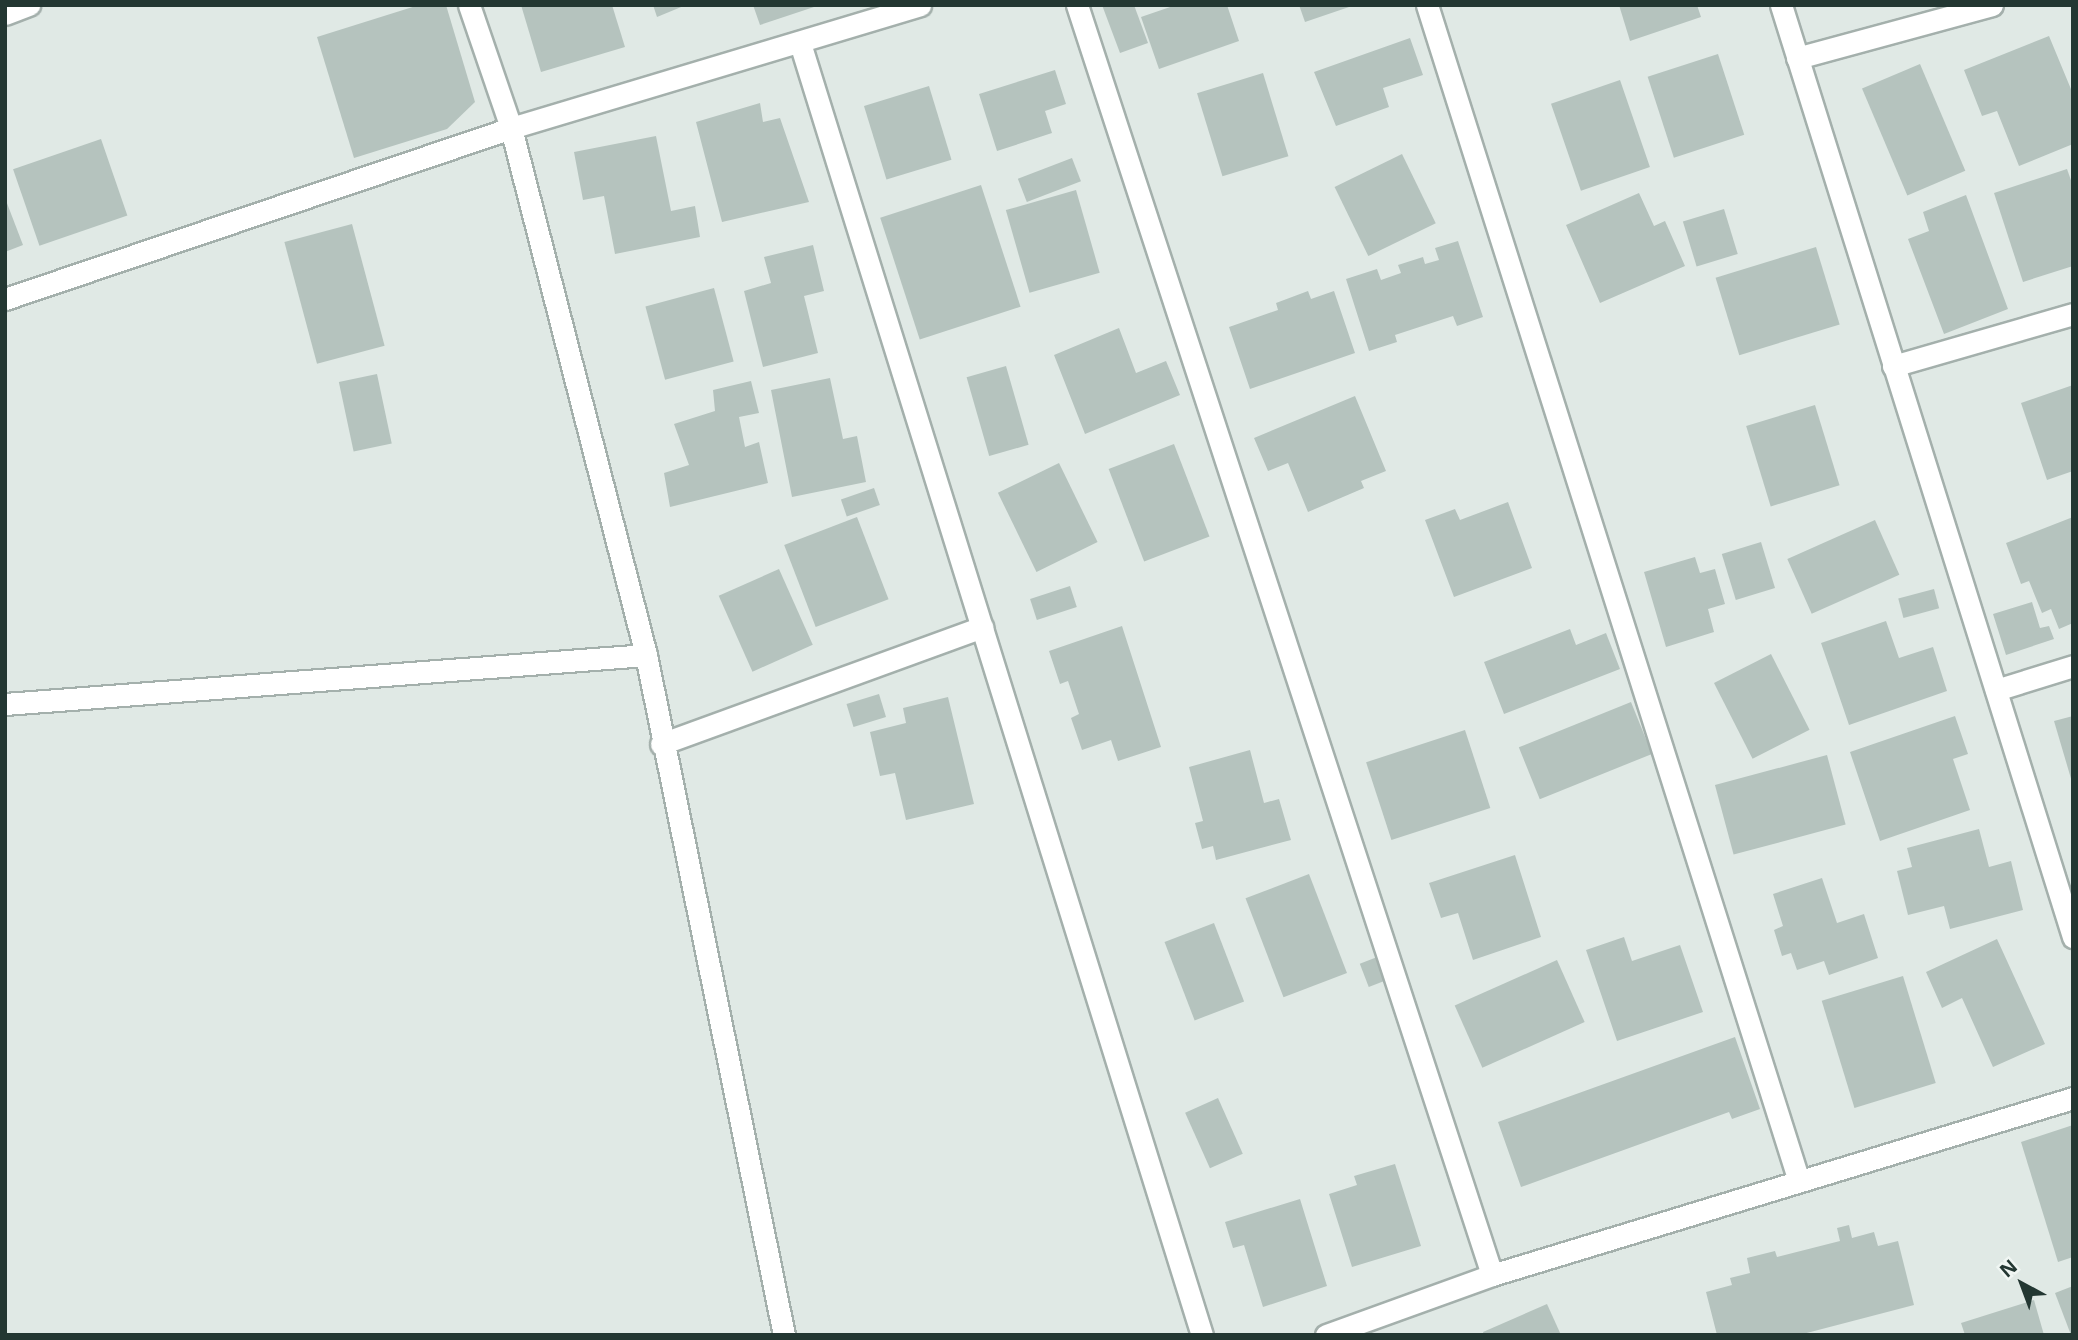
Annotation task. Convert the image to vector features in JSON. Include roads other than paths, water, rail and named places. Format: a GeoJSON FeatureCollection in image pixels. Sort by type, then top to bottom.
{"type":"FeatureCollection","features":[{"type":"Feature","properties":{"kind":"street"},"geometry":{"type":"LineString","coordinates":[[5,14],[29,5]]}},
{"type":"Feature","properties":{"kind":"street"},"geometry":{"type":"LineString","coordinates":[[469,5],[510,128],[646,656],[661,744],[784,1335]]}},
{"type":"Feature","properties":{"kind":"street"},"geometry":{"type":"LineString","coordinates":[[5,299],[510,128],[920,5]]}},
{"type":"Feature","properties":{"kind":"street"},"geometry":{"type":"LineString","coordinates":[[1077,5],[1492,1275]]}},
{"type":"Feature","properties":{"kind":"street"},"geometry":{"type":"LineString","coordinates":[[1427,5],[1798,1178]]}},
{"type":"Feature","properties":{"kind":"street"},"geometry":{"type":"LineString","coordinates":[[1781,5],[2073,937]]}},
{"type":"Feature","properties":{"kind":"street"},"geometry":{"type":"LineString","coordinates":[[1797,58],[1992,5]]}},
{"type":"Feature","properties":{"kind":"street"},"geometry":{"type":"LineString","coordinates":[[800,43],[1202,1335]]}},
{"type":"Feature","properties":{"kind":"street"},"geometry":{"type":"LineString","coordinates":[[1893,366],[2073,314]]}},
{"type":"Feature","properties":{"kind":"street"},"geometry":{"type":"LineString","coordinates":[[661,744],[982,627]]}},
{"type":"Feature","properties":{"kind":"street"},"geometry":{"type":"LineString","coordinates":[[5,704],[646,656]]}},
{"type":"Feature","properties":{"kind":"street"},"geometry":{"type":"LineString","coordinates":[[1996,690],[2073,666]]}},
{"type":"Feature","properties":{"kind":"street"},"geometry":{"type":"LineString","coordinates":[[1326,1335],[1492,1275],[1798,1178],[2073,1098]]}}]}
